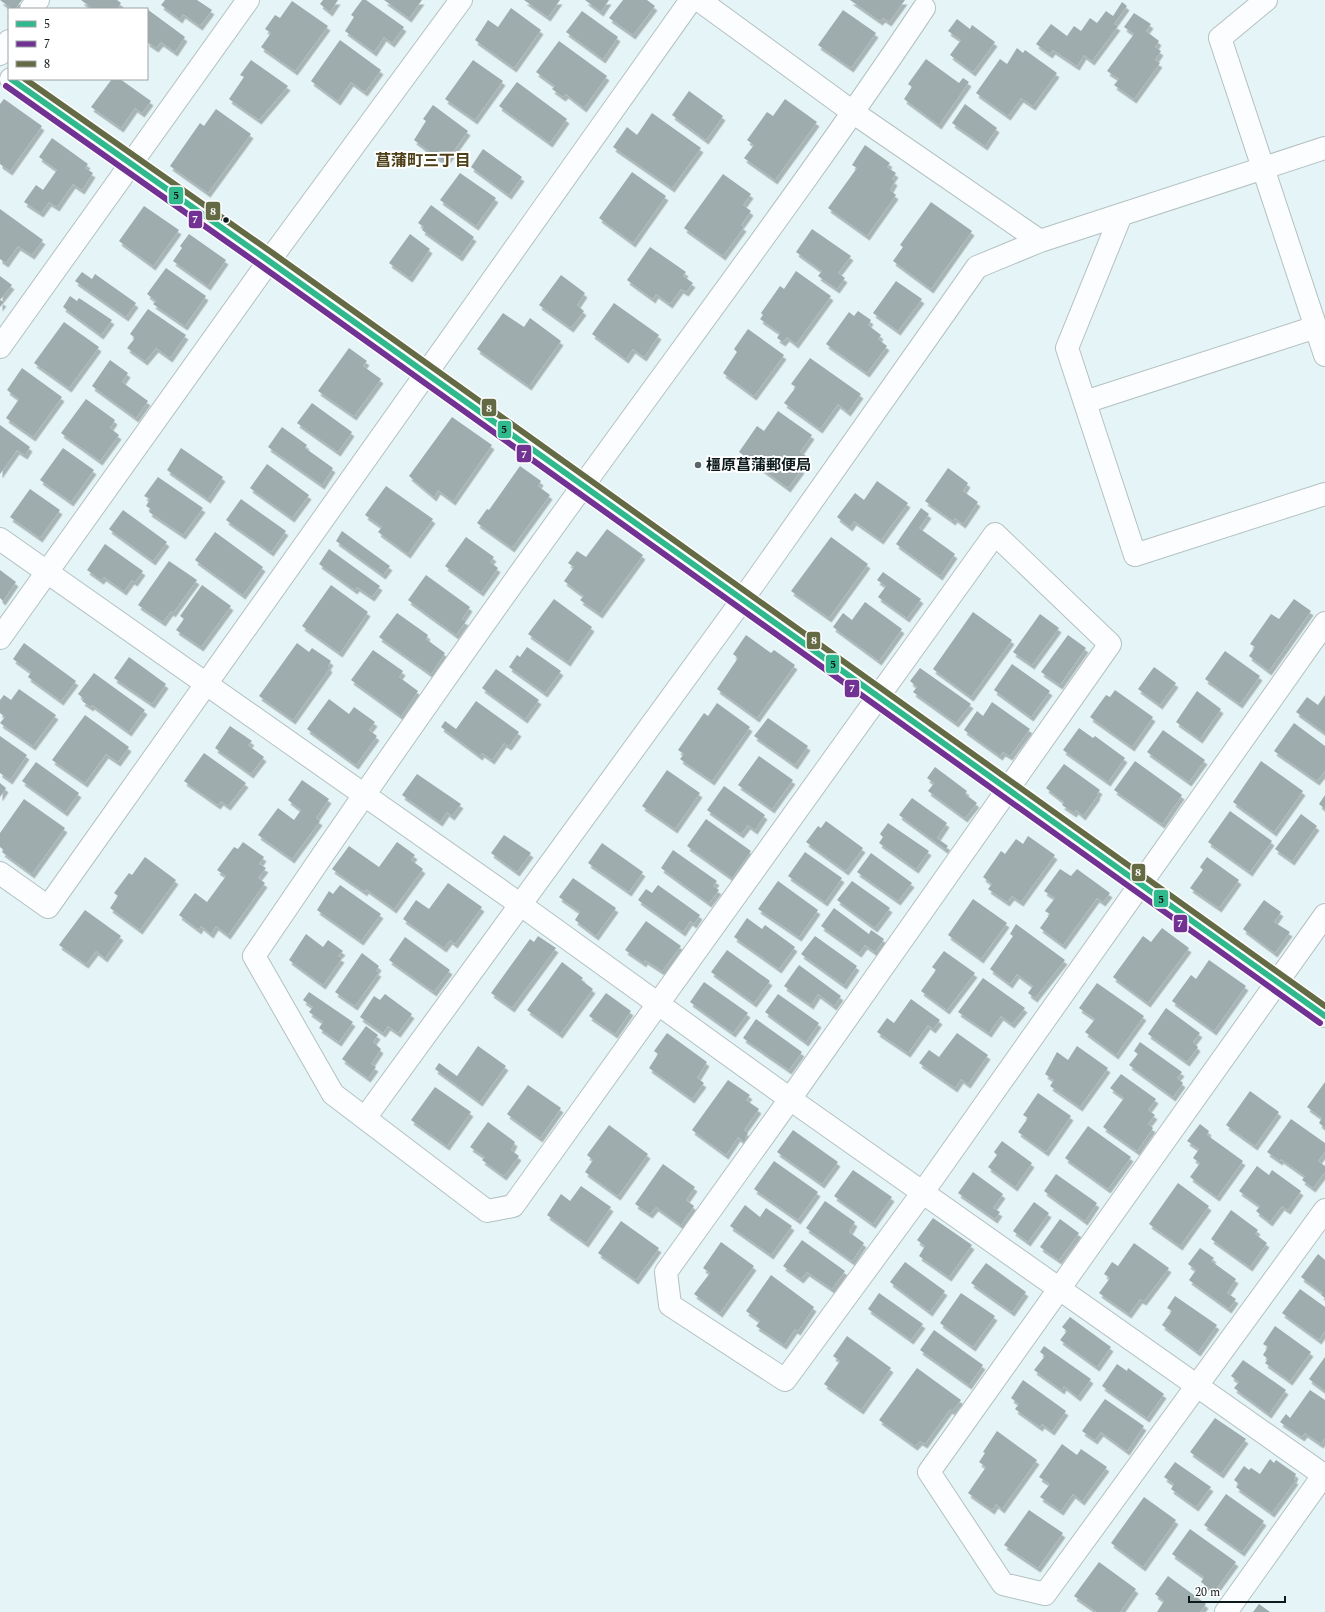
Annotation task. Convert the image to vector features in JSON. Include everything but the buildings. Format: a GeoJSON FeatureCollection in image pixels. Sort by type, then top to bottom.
{"type":"FeatureCollection","features":[{"type":"Feature","properties":{"kind":"street"},"geometry":{"type":"LineString","coordinates":[[32,8],[38,0]]}},
{"type":"Feature","properties":{"kind":"street"},"geometry":{"type":"LineString","coordinates":[[0,347],[248,0]]}},
{"type":"Feature","properties":{"kind":"street"},"geometry":{"type":"LineString","coordinates":[[0,638],[269,261],[461,0]]}},
{"type":"Feature","properties":{"kind":"street"},"geometry":{"type":"LineString","coordinates":[[0,873],[48,907],[206,682],[691,0]]}},
{"type":"Feature","properties":{"kind":"street"},"geometry":{"type":"LineString","coordinates":[[698,0],[854,113],[1040,240]]}},
{"type":"Feature","properties":{"kind":"street"},"geometry":{"type":"LineString","coordinates":[[1266,0],[1255,11],[1220,38],[1325,355]]}},
{"type":"Feature","properties":{"kind":"street"},"geometry":{"type":"LineString","coordinates":[[924,8],[854,113],[583,486],[363,794],[254,956],[333,1094],[487,1211],[513,1206],[996,534],[1110,644],[1008,791],[666,1272],[670,1305],[785,1380],[923,1192],[1325,623]]}},
{"type":"Feature","properties":{"kind":"street"},"geometry":{"type":"LineString","coordinates":[[0,54],[8,42]]}},
{"type":"Feature","properties":{"kind":"street"},"geometry":{"type":"LineString","coordinates":[[13,80],[879,696],[1008,791],[1325,1016]]}},
{"type":"Feature","properties":{"kind":"street"},"geometry":{"type":"LineString","coordinates":[[364,1118],[521,905],[742,599],[977,267],[1040,240],[1325,148]]}},
{"type":"Feature","properties":{"kind":"street"},"geometry":{"type":"LineString","coordinates":[[1121,215],[1067,348],[1135,555],[1325,494]]}},
{"type":"Feature","properties":{"kind":"street"},"geometry":{"type":"LineString","coordinates":[[1085,402],[1316,328]]}},
{"type":"Feature","properties":{"kind":"street"},"geometry":{"type":"LineString","coordinates":[[0,539],[206,682],[659,1003],[790,1099],[1324,1475],[1226,1612]]}},
{"type":"Feature","properties":{"kind":"street"},"geometry":{"type":"LineString","coordinates":[[1325,915],[929,1472],[1003,1584],[1045,1594],[1325,1210]]}},
{"type":"Feature","properties":{"kind":"transit line","name":"5"},"geometry":{"type":"LineString","coordinates":[[12,80],[269,261],[1325,1016]]}},
{"type":"Feature","properties":{"kind":"transit line","name":"8"},"geometry":{"type":"LineString","coordinates":[[26,80],[274,254],[1325,1006]]}},
{"type":"Feature","properties":{"kind":"transit line","name":"7"},"geometry":{"type":"LineString","coordinates":[[6,86],[264,268],[1320,1023]]}},
{"type":"Feature","properties":{"kind":"place","name":"橿原菖蒲郵便局"},"geometry":{"type":"Point","coordinates":[698,465]}},
{"type":"Feature","properties":{"kind":"district","name":"菖蒲町三丁目"},"geometry":{"type":"Point","coordinates":[423,160]}}]}
